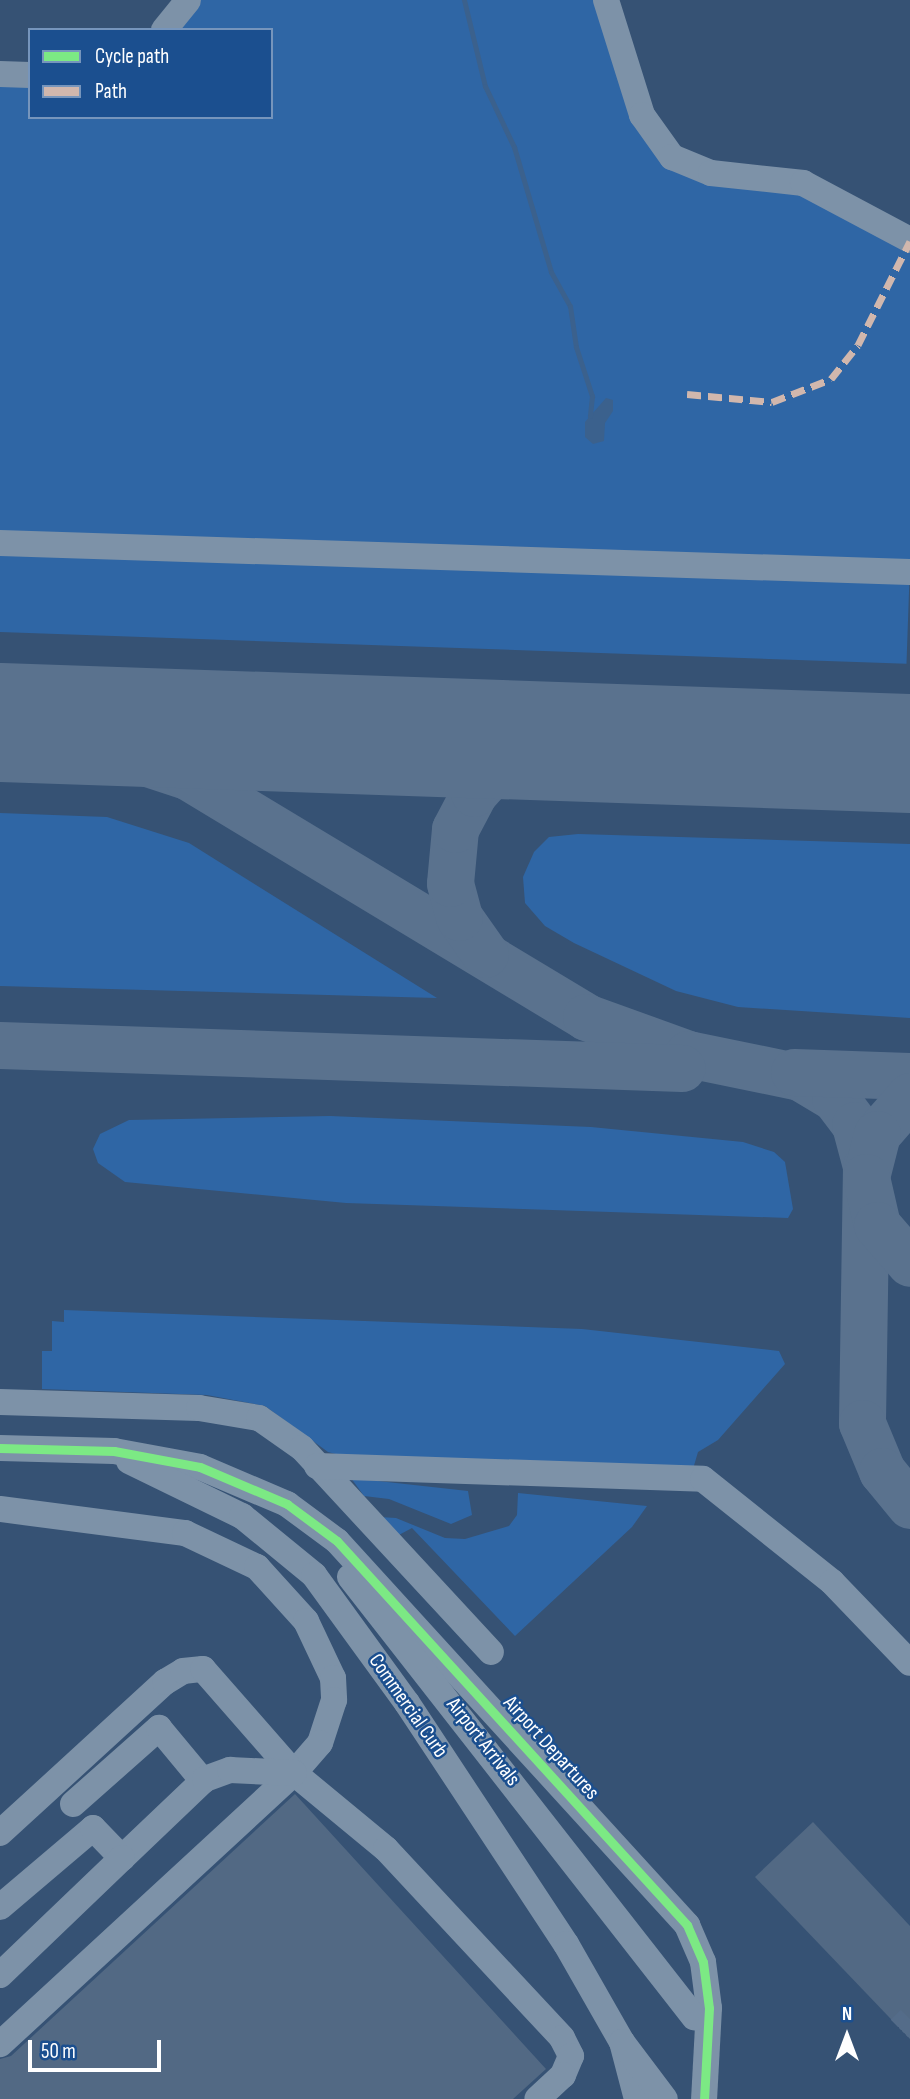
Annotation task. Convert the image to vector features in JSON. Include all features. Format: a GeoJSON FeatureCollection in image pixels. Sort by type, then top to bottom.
{"type":"FeatureCollection","features":[{"type":"Feature","properties":{"kind":"street"},"geometry":{"type":"LineString","coordinates":[[166,28],[188,0]]}},
{"type":"Feature","properties":{"kind":"street"},"geometry":{"type":"LineString","coordinates":[[606,0],[642,114],[672,157],[711,173],[803,183],[910,240]]}},
{"type":"Feature","properties":{"kind":"street"},"geometry":{"type":"LineString","coordinates":[[0,74],[28,75]]}},
{"type":"Feature","properties":{"kind":"street"},"geometry":{"type":"LineString","coordinates":[[0,542],[910,572]]}},
{"type":"Feature","properties":{"kind":"street"},"geometry":{"type":"LineString","coordinates":[[0,1402],[231,1413],[268,1424],[317,1466],[491,1652]]}},
{"type":"Feature","properties":{"kind":"street","name":"Airport Departures"},"geometry":{"type":"LineString","coordinates":[[0,1448],[114,1451],[200,1467],[287,1504],[337,1541],[687,1925],[703,1962],[709,2008],[704,2099]]}},
{"type":"Feature","properties":{"kind":"street","name":"Commercial Curb"},"geometry":{"type":"LineString","coordinates":[[114,1451],[148,1474],[242,1516],[314,1575],[501,1844],[622,2042],[665,2099]]}},
{"type":"Feature","properties":{"kind":"street"},"geometry":{"type":"LineString","coordinates":[[317,1466],[703,1479],[832,1582],[910,1663]]}},
{"type":"Feature","properties":{"kind":"street","name":"Airport Arrivals"},"geometry":{"type":"LineString","coordinates":[[249,1488],[340,1565],[406,1641],[694,2017]]}},
{"type":"Feature","properties":{"kind":"street"},"geometry":{"type":"LineString","coordinates":[[0,1509],[185,1533],[257,1567],[306,1621],[333,1678],[331,1723],[294,1773],[0,2043]]}},
{"type":"Feature","properties":{"kind":"street"},"geometry":{"type":"LineString","coordinates":[[0,1833],[165,1682],[183,1671],[203,1669],[294,1773],[386,1849],[562,2038],[571,2056],[563,2075],[537,2099]]}},
{"type":"Feature","properties":{"kind":"street"},"geometry":{"type":"LineString","coordinates":[[73,1804],[159,1728],[203,1781]]}},
{"type":"Feature","properties":{"kind":"street"},"geometry":{"type":"LineString","coordinates":[[0,1975],[203,1781],[230,1770],[294,1773]]}},
{"type":"Feature","properties":{"kind":"street"},"geometry":{"type":"LineString","coordinates":[[53,1784],[122,1858]]}},
{"type":"Feature","properties":{"kind":"street"},"geometry":{"type":"LineString","coordinates":[[0,1907],[93,1828]]}},
{"type":"Feature","properties":{"kind":"street","name":"Commercial Curb"},"geometry":{"type":"LineString","coordinates":[[622,2042],[637,2099]]}},
{"type":"Feature","properties":{"kind":"shaded area"},"geometry":{"type":"Polygon","coordinates":[[[193,0],[600,0],[647,138],[774,183],[910,246],[910,567],[0,538],[0,80],[28,80],[28,119],[273,119],[273,28],[172,28],[193,0]]]}},
{"type":"Feature","properties":{"kind":"shaded area"},"geometry":{"type":"Polygon","coordinates":[[[606,398],[613,400],[613,411],[605,423],[604,441],[593,444],[585,437],[585,422],[606,398]]]}},
{"type":"Feature","properties":{"kind":"shaded area"},"geometry":{"type":"Polygon","coordinates":[[[0,547],[909,579],[906,664],[0,632],[0,547]]]}},
{"type":"Feature","properties":{"kind":"shaded area"},"geometry":{"type":"Polygon","coordinates":[[[0,813],[107,817],[189,843],[437,998],[0,986],[0,813]]]}},
{"type":"Feature","properties":{"kind":"shaded area"},"geometry":{"type":"Polygon","coordinates":[[[578,834],[910,844],[910,1018],[738,1007],[676,991],[574,943],[545,926],[525,903],[523,877],[534,852],[549,837],[578,834]]]}},
{"type":"Feature","properties":{"kind":"shaded area"},"geometry":{"type":"Polygon","coordinates":[[[330,1116],[591,1127],[743,1142],[774,1152],[785,1162],[793,1209],[788,1218],[346,1203],[125,1182],[98,1163],[93,1149],[100,1134],[129,1120],[330,1116]]]}},
{"type":"Feature","properties":{"kind":"shaded area"},"geometry":{"type":"Polygon","coordinates":[[[64,1310],[582,1329],[779,1351],[785,1364],[718,1440],[698,1452],[693,1469],[367,1462],[328,1452],[265,1406],[207,1395],[42,1389],[42,1351],[52,1351],[52,1321],[64,1322],[64,1310]]]}},
{"type":"Feature","properties":{"kind":"shaded area"},"geometry":{"type":"Polygon","coordinates":[[[351,1478],[468,1491],[472,1515],[451,1524],[389,1499],[364,1496],[351,1478]]]}},
{"type":"Feature","properties":{"kind":"shaded area"},"geometry":{"type":"Polygon","coordinates":[[[518,1493],[647,1506],[632,1527],[515,1636],[412,1528],[395,1537],[379,1517],[396,1518],[445,1538],[465,1539],[509,1526],[517,1515],[518,1493]]]}},
{"type":"Feature","properties":{"kind":"building"},"geometry":{"type":"Polygon","coordinates":[[[295,1794],[546,2069],[513,2099],[0,2099],[0,2059],[11,2056],[295,1794]]]}},
{"type":"Feature","properties":{"kind":"building"},"geometry":{"type":"Polygon","coordinates":[[[813,1822],[910,1926],[910,2039],[755,1877],[813,1822]]]}},
{"type":"Feature","properties":{"kind":"waterway"},"geometry":{"type":"LineString","coordinates":[[464,0],[485,86],[514,147],[551,272],[570,306],[576,347],[592,396],[590,416]]}},
{"type":"Feature","properties":{"kind":"taxiway"},"geometry":{"type":"LineString","coordinates":[[0,727],[77,740],[187,776],[586,1017],[688,1054],[800,1077],[835,1098],[855,1125],[866,1166],[862,1423],[882,1471],[910,1505]]}},
{"type":"Feature","properties":{"kind":"taxiway"},"geometry":{"type":"LineString","coordinates":[[485,954],[459,917],[450,883],[455,829],[474,793],[493,772],[530,753],[631,743]]}},
{"type":"Feature","properties":{"kind":"taxiway"},"geometry":{"type":"LineString","coordinates":[[711,746],[833,757],[910,774]]}},
{"type":"Feature","properties":{"kind":"taxiway"},"geometry":{"type":"LineString","coordinates":[[0,1045],[682,1068]]}},
{"type":"Feature","properties":{"kind":"taxiway"},"geometry":{"type":"LineString","coordinates":[[794,1072],[910,1076]]}},
{"type":"Feature","properties":{"kind":"taxiway"},"geometry":{"type":"LineString","coordinates":[[910,1096],[877,1134],[866,1177],[877,1225],[910,1263]]}},
{"type":"Feature","properties":{"kind":"runway"},"geometry":{"type":"LineString","coordinates":[[0,722],[910,753]]}},
{"type":"Feature","properties":{"kind":"tunnel"},"geometry":{"type":"LineString","coordinates":[[900,2029],[910,2019]]}},
{"type":"Feature","properties":{"kind":"marked path"},"geometry":{"type":"LineString","coordinates":[[687,394],[772,402],[831,379],[858,345],[910,241]]}},
{"type":"Feature","properties":{"kind":"cycle path"},"geometry":{"type":"LineString","coordinates":[[0,1448],[114,1451],[200,1467],[287,1504],[337,1541],[687,1925],[703,1962],[709,2008],[704,2099]]}}]}
